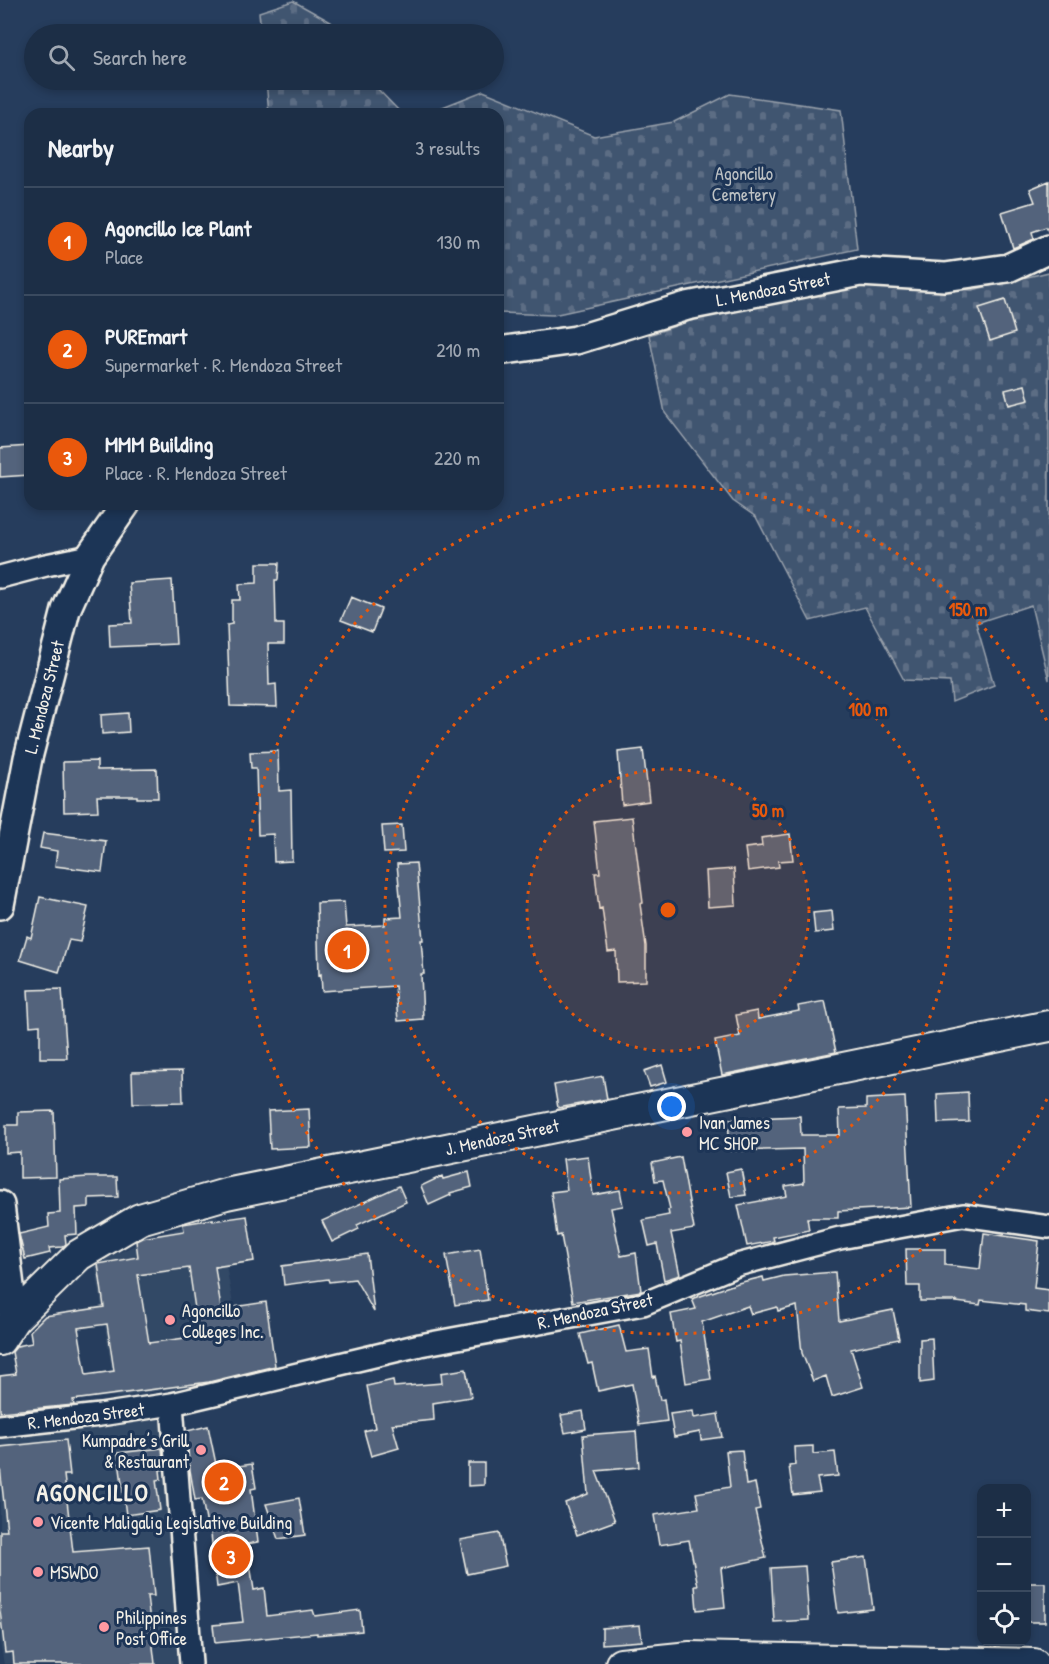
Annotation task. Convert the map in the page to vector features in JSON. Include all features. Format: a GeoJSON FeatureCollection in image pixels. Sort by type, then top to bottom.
{"type":"FeatureCollection","features":[{"type":"Feature","properties":{"kind":"main road","name":"J. Mendoza Street"},"geometry":{"type":"LineString","coordinates":[[7,1330],[80,1255],[140,1219],[226,1194],[1049,1026]]}},
{"type":"Feature","properties":{"kind":"main road"},"geometry":{"type":"LineString","coordinates":[[621,1664],[690,1657],[1034,1664]]}},
{"type":"Feature","properties":{"kind":"street","name":"L. Mendoza Street"},"geometry":{"type":"LineString","coordinates":[[504,350],[576,340],[687,306],[860,272],[945,277],[1008,268],[1049,249]]}},
{"type":"Feature","properties":{"kind":"street","name":"L. Mendoza Street"},"geometry":{"type":"LineString","coordinates":[[0,905],[28,758],[66,610],[90,556],[122,510]]}},
{"type":"Feature","properties":{"kind":"street"},"geometry":{"type":"LineString","coordinates":[[0,577],[90,556]]}},
{"type":"Feature","properties":{"kind":"street"},"geometry":{"type":"LineString","coordinates":[[0,1205],[7,1330]]}},
{"type":"Feature","properties":{"kind":"street","name":"R. Mendoza Street"},"geometry":{"type":"LineString","coordinates":[[0,1426],[100,1416],[172,1404],[420,1345],[643,1304],[737,1265],[840,1238],[963,1215],[1049,1227]]}},
{"type":"Feature","properties":{"kind":"street"},"geometry":{"type":"LineString","coordinates":[[172,1404],[190,1664]]}},
{"type":"Feature","properties":{"kind":"shaded area","name":"Agoncillo Colleges Inc."},"geometry":{"type":"Polygon","coordinates":[[[217,1215],[246,1376],[116,1398],[95,1264],[150,1238],[217,1215]]]}},
{"type":"Feature","properties":{"kind":"shaded area"},"geometry":{"type":"Polygon","coordinates":[[[170,1417],[181,1664],[4,1664],[0,1642],[0,1438],[170,1417]]]}},
{"type":"Feature","properties":{"kind":"green space"},"geometry":{"type":"Polygon","coordinates":[[[293,1],[332,24],[260,24],[259,12],[293,1]]]}},
{"type":"Feature","properties":{"kind":"green space"},"geometry":{"type":"Polygon","coordinates":[[[267,90],[379,90],[396,108],[268,108],[267,90]]]}},
{"type":"Feature","properties":{"kind":"green space","name":"Agoncillo Cemetery"},"geometry":{"type":"Polygon","coordinates":[[[483,91],[594,136],[674,122],[730,94],[841,110],[857,249],[553,315],[504,313],[504,108],[440,108],[483,91]]]}},
{"type":"Feature","properties":{"kind":"green space"},"geometry":{"type":"Polygon","coordinates":[[[1049,272],[1049,680],[1031,605],[976,623],[994,685],[952,702],[950,682],[904,680],[865,607],[810,621],[756,517],[733,501],[665,413],[649,335],[719,311],[867,285],[972,290],[1049,272]]]}},
{"type":"Feature","properties":{"kind":"building"},"geometry":{"type":"Polygon","coordinates":[[[1049,181],[1049,233],[1046,227],[1032,232],[1034,239],[1013,248],[1002,212],[1035,202],[1030,189],[1049,181]]]}},
{"type":"Feature","properties":{"kind":"building"},"geometry":{"type":"Polygon","coordinates":[[[1005,300],[1015,333],[990,341],[979,308],[1005,300]]]}},
{"type":"Feature","properties":{"kind":"building"},"geometry":{"type":"Polygon","coordinates":[[[1025,385],[1029,400],[1009,405],[1005,390],[1025,385]]]}},
{"type":"Feature","properties":{"kind":"building"},"geometry":{"type":"Polygon","coordinates":[[[24,446],[24,475],[0,477],[0,448],[24,446]]]}},
{"type":"Feature","properties":{"kind":"building"},"geometry":{"type":"Polygon","coordinates":[[[257,563],[279,563],[278,580],[275,580],[276,624],[284,624],[284,644],[268,644],[269,685],[276,684],[277,707],[230,706],[227,625],[232,624],[232,600],[240,600],[239,584],[257,583],[257,563]]]}},
{"type":"Feature","properties":{"kind":"building"},"geometry":{"type":"Polygon","coordinates":[[[172,580],[176,644],[110,647],[109,624],[132,623],[129,583],[172,580]]]}},
{"type":"Feature","properties":{"kind":"building"},"geometry":{"type":"Polygon","coordinates":[[[351,597],[381,609],[372,632],[341,620],[351,597]]]}},
{"type":"Feature","properties":{"kind":"building"},"geometry":{"type":"Polygon","coordinates":[[[128,713],[129,732],[102,734],[101,715],[128,713]]]}},
{"type":"Feature","properties":{"kind":"building"},"geometry":{"type":"Polygon","coordinates":[[[643,749],[649,801],[622,805],[618,752],[643,749]]]}},
{"type":"Feature","properties":{"kind":"building"},"geometry":{"type":"Polygon","coordinates":[[[278,751],[279,791],[291,790],[292,861],[274,862],[273,834],[258,835],[256,768],[251,768],[250,752],[278,751]]]}},
{"type":"Feature","properties":{"kind":"building"},"geometry":{"type":"Polygon","coordinates":[[[97,761],[97,770],[157,769],[158,798],[97,796],[98,811],[64,812],[63,762],[97,761]]]}},
{"type":"Feature","properties":{"kind":"building"},"geometry":{"type":"Polygon","coordinates":[[[632,817],[643,903],[640,904],[646,946],[646,981],[617,982],[616,951],[608,952],[602,908],[599,909],[595,873],[600,873],[594,821],[632,817]]]}},
{"type":"Feature","properties":{"kind":"building"},"geometry":{"type":"Polygon","coordinates":[[[402,825],[404,852],[384,853],[382,826],[402,825]]]}},
{"type":"Feature","properties":{"kind":"building"},"geometry":{"type":"Polygon","coordinates":[[[43,833],[106,841],[102,872],[55,866],[57,851],[40,848],[43,833]]]}},
{"type":"Feature","properties":{"kind":"building"},"geometry":{"type":"Polygon","coordinates":[[[790,834],[793,860],[778,861],[779,867],[748,871],[745,848],[762,846],[761,838],[790,834]]]}},
{"type":"Feature","properties":{"kind":"building"},"geometry":{"type":"Polygon","coordinates":[[[416,863],[423,940],[421,940],[424,974],[421,974],[423,1019],[398,1021],[395,986],[322,991],[321,974],[319,975],[317,903],[344,902],[346,927],[385,925],[385,918],[402,917],[397,864],[416,863]]]}},
{"type":"Feature","properties":{"kind":"building"},"geometry":{"type":"Polygon","coordinates":[[[734,869],[736,905],[708,907],[706,871],[734,869]]]}},
{"type":"Feature","properties":{"kind":"building"},"geometry":{"type":"Polygon","coordinates":[[[40,897],[88,907],[80,942],[69,940],[59,972],[20,960],[27,936],[31,938],[40,897]]]}},
{"type":"Feature","properties":{"kind":"building"},"geometry":{"type":"Polygon","coordinates":[[[832,911],[834,931],[815,933],[813,913],[832,911]]]}},
{"type":"Feature","properties":{"kind":"building"},"geometry":{"type":"Polygon","coordinates":[[[62,989],[67,1058],[40,1058],[40,1025],[30,1026],[28,990],[62,989]]]}},
{"type":"Feature","properties":{"kind":"building"},"geometry":{"type":"Polygon","coordinates":[[[825,1001],[836,1052],[722,1075],[715,1041],[740,1036],[736,1015],[757,1011],[758,1019],[799,1011],[798,1006],[825,1001]]]}},
{"type":"Feature","properties":{"kind":"building"},"geometry":{"type":"Polygon","coordinates":[[[662,1065],[667,1082],[650,1087],[644,1071],[662,1065]]]}},
{"type":"Feature","properties":{"kind":"building"},"geometry":{"type":"Polygon","coordinates":[[[182,1071],[183,1102],[133,1103],[132,1072],[182,1071]]]}},
{"type":"Feature","properties":{"kind":"building"},"geometry":{"type":"Polygon","coordinates":[[[603,1076],[607,1099],[558,1108],[554,1085],[603,1076]]]}},
{"type":"Feature","properties":{"kind":"building"},"geometry":{"type":"Polygon","coordinates":[[[968,1092],[969,1122],[938,1123],[937,1094],[968,1092]]]}},
{"type":"Feature","properties":{"kind":"building"},"geometry":{"type":"Polygon","coordinates":[[[905,1097],[911,1207],[838,1211],[838,1218],[807,1218],[809,1230],[773,1237],[774,1241],[747,1246],[738,1205],[787,1196],[785,1186],[804,1183],[803,1149],[730,1151],[728,1119],[800,1116],[801,1135],[840,1135],[839,1109],[866,1108],[866,1099],[905,1097]]]}},
{"type":"Feature","properties":{"kind":"building"},"geometry":{"type":"Polygon","coordinates":[[[309,1109],[311,1147],[270,1149],[268,1111],[309,1109]]]}},
{"type":"Feature","properties":{"kind":"building"},"geometry":{"type":"Polygon","coordinates":[[[54,1111],[56,1177],[20,1178],[20,1152],[6,1153],[6,1125],[18,1125],[18,1112],[54,1111]]]}},
{"type":"Feature","properties":{"kind":"building"},"geometry":{"type":"Polygon","coordinates":[[[588,1156],[593,1195],[620,1190],[623,1206],[611,1208],[621,1256],[636,1253],[641,1291],[573,1302],[561,1235],[557,1236],[551,1192],[567,1190],[563,1159],[588,1156]]]}},
{"type":"Feature","properties":{"kind":"building"},"geometry":{"type":"Polygon","coordinates":[[[681,1157],[694,1229],[671,1233],[680,1275],[664,1280],[657,1244],[649,1246],[643,1220],[669,1215],[668,1210],[670,1209],[663,1180],[655,1181],[652,1163],[681,1157]]]}},
{"type":"Feature","properties":{"kind":"building"},"geometry":{"type":"Polygon","coordinates":[[[741,1169],[746,1195],[731,1197],[726,1172],[741,1169]]]}},
{"type":"Feature","properties":{"kind":"building"},"geometry":{"type":"Polygon","coordinates":[[[469,1172],[472,1187],[450,1193],[451,1195],[429,1205],[421,1186],[442,1176],[443,1179],[469,1172]]]}},
{"type":"Feature","properties":{"kind":"building"},"geometry":{"type":"Polygon","coordinates":[[[117,1177],[118,1197],[89,1198],[89,1207],[76,1208],[77,1234],[65,1235],[66,1244],[62,1247],[49,1248],[50,1253],[25,1259],[19,1234],[49,1227],[48,1214],[60,1213],[59,1179],[117,1177]]]}},
{"type":"Feature","properties":{"kind":"building"},"geometry":{"type":"Polygon","coordinates":[[[399,1186],[406,1202],[357,1225],[359,1229],[332,1242],[322,1221],[399,1186]]]}},
{"type":"Feature","properties":{"kind":"building"},"geometry":{"type":"Polygon","coordinates":[[[247,1216],[254,1261],[215,1267],[221,1309],[266,1302],[275,1366],[209,1382],[73,1400],[74,1405],[0,1412],[0,1376],[16,1374],[12,1352],[17,1346],[32,1343],[30,1331],[45,1316],[104,1307],[98,1264],[138,1257],[136,1241],[142,1238],[184,1231],[183,1224],[213,1219],[213,1221],[247,1216]],[[189,1268],[138,1275],[149,1343],[199,1336],[189,1268]],[[107,1324],[78,1328],[86,1375],[114,1371],[107,1324]]]}},
{"type":"Feature","properties":{"kind":"building"},"geometry":{"type":"Polygon","coordinates":[[[984,1233],[1039,1241],[1034,1288],[1049,1290],[1049,1314],[1025,1311],[1025,1305],[981,1300],[980,1305],[957,1301],[920,1301],[920,1286],[907,1286],[906,1249],[945,1249],[945,1265],[980,1269],[984,1233]]]}},
{"type":"Feature","properties":{"kind":"building"},"geometry":{"type":"Polygon","coordinates":[[[480,1249],[488,1300],[455,1305],[446,1255],[480,1249]]]}},
{"type":"Feature","properties":{"kind":"building"},"geometry":{"type":"Polygon","coordinates":[[[367,1254],[374,1312],[355,1279],[329,1282],[328,1279],[284,1285],[282,1266],[367,1254]]]}},
{"type":"Feature","properties":{"kind":"building"},"geometry":{"type":"Polygon","coordinates":[[[835,1272],[839,1321],[893,1310],[899,1339],[851,1349],[863,1387],[832,1397],[826,1376],[813,1381],[802,1353],[797,1306],[778,1311],[777,1307],[751,1314],[748,1306],[702,1322],[711,1379],[686,1383],[680,1341],[676,1342],[671,1314],[696,1309],[692,1299],[738,1283],[763,1277],[764,1281],[784,1276],[835,1272]]]}},
{"type":"Feature","properties":{"kind":"building"},"geometry":{"type":"Polygon","coordinates":[[[619,1325],[626,1352],[649,1349],[653,1377],[655,1376],[660,1400],[664,1399],[667,1421],[639,1425],[632,1384],[598,1391],[592,1363],[588,1364],[580,1334],[619,1325]]]}},
{"type":"Feature","properties":{"kind":"building"},"geometry":{"type":"Polygon","coordinates":[[[932,1338],[934,1381],[920,1383],[920,1339],[932,1338]]]}},
{"type":"Feature","properties":{"kind":"building"},"geometry":{"type":"Polygon","coordinates":[[[466,1369],[471,1397],[433,1403],[434,1420],[392,1424],[399,1448],[371,1456],[364,1431],[375,1428],[367,1386],[393,1380],[394,1387],[442,1383],[441,1373],[466,1369]]]}},
{"type":"Feature","properties":{"kind":"building"},"geometry":{"type":"Polygon","coordinates":[[[583,1411],[586,1429],[565,1433],[561,1415],[583,1411]]]}},
{"type":"Feature","properties":{"kind":"building"},"geometry":{"type":"Polygon","coordinates":[[[693,1411],[694,1418],[718,1414],[722,1437],[701,1440],[700,1432],[674,1437],[670,1414],[693,1411]]]}},
{"type":"Feature","properties":{"kind":"building"},"geometry":{"type":"Polygon","coordinates":[[[208,1426],[217,1469],[252,1464],[256,1488],[251,1489],[258,1542],[247,1544],[254,1590],[264,1588],[267,1616],[313,1610],[315,1616],[360,1610],[362,1631],[215,1643],[213,1625],[243,1622],[238,1583],[217,1587],[210,1525],[207,1526],[202,1499],[195,1500],[189,1464],[187,1431],[208,1426]]]}},
{"type":"Feature","properties":{"kind":"building"},"geometry":{"type":"Polygon","coordinates":[[[636,1431],[639,1467],[596,1471],[615,1521],[577,1535],[565,1503],[588,1494],[583,1435],[636,1431]]]}},
{"type":"Feature","properties":{"kind":"building"},"geometry":{"type":"Polygon","coordinates":[[[66,1440],[70,1475],[64,1475],[73,1552],[149,1546],[154,1596],[147,1596],[155,1664],[14,1664],[13,1652],[5,1653],[0,1610],[0,1531],[7,1531],[0,1447],[66,1440]]]}},
{"type":"Feature","properties":{"kind":"building"},"geometry":{"type":"Polygon","coordinates":[[[813,1446],[813,1454],[835,1452],[838,1476],[817,1478],[820,1492],[793,1495],[789,1466],[795,1465],[794,1447],[813,1446]]]}},
{"type":"Feature","properties":{"kind":"building"},"geometry":{"type":"Polygon","coordinates":[[[162,1448],[164,1469],[160,1470],[161,1479],[156,1480],[160,1510],[126,1515],[118,1453],[162,1448]]]}},
{"type":"Feature","properties":{"kind":"building"},"geometry":{"type":"Polygon","coordinates":[[[742,1450],[746,1485],[755,1483],[760,1509],[755,1510],[766,1558],[721,1568],[725,1607],[697,1610],[695,1586],[698,1586],[689,1540],[659,1545],[654,1515],[699,1508],[696,1493],[730,1487],[726,1451],[742,1450]]]}},
{"type":"Feature","properties":{"kind":"building"},"geometry":{"type":"Polygon","coordinates":[[[468,1463],[484,1463],[484,1485],[468,1486],[468,1463]]]}},
{"type":"Feature","properties":{"kind":"building"},"geometry":{"type":"Polygon","coordinates":[[[299,1498],[305,1535],[278,1539],[266,1504],[299,1498]]]}},
{"type":"Feature","properties":{"kind":"building"},"geometry":{"type":"Polygon","coordinates":[[[499,1533],[506,1566],[467,1574],[460,1540],[499,1533]]]}},
{"type":"Feature","properties":{"kind":"building"},"geometry":{"type":"Polygon","coordinates":[[[866,1557],[873,1609],[838,1613],[831,1562],[866,1557]]]}},
{"type":"Feature","properties":{"kind":"building"},"geometry":{"type":"Polygon","coordinates":[[[805,1566],[809,1620],[774,1622],[771,1568],[805,1566]]]}},
{"type":"Feature","properties":{"kind":"building"},"geometry":{"type":"Polygon","coordinates":[[[1031,1583],[1045,1583],[1045,1622],[1031,1622],[1031,1583]]]}},
{"type":"Feature","properties":{"kind":"building"},"geometry":{"type":"Polygon","coordinates":[[[640,1625],[642,1641],[602,1644],[602,1628],[640,1625]]]}},
{"type":"Feature","properties":{"kind":"place","name":"Agoncillo Ice Plant"},"geometry":{"type":"Point","coordinates":[347,950]}},
{"type":"Feature","properties":{"kind":"place","name":"Ivan James MC SHOP"},"geometry":{"type":"Point","coordinates":[687,1132]}},
{"type":"Feature","properties":{"kind":"place","name":"Agoncillo Colleges Inc."},"geometry":{"type":"Point","coordinates":[170,1320]}},
{"type":"Feature","properties":{"kind":"place","name":"Kumpadre’s Grill & Restaurant"},"geometry":{"type":"Point","coordinates":[201,1450]}},
{"type":"Feature","properties":{"kind":"place","name":"PUREmart"},"geometry":{"type":"Point","coordinates":[224,1482]}},
{"type":"Feature","properties":{"kind":"place","name":"Vicente Maligalig Legislative Building"},"geometry":{"type":"Point","coordinates":[38,1522]}},
{"type":"Feature","properties":{"kind":"place","name":"MMM Building"},"geometry":{"type":"Point","coordinates":[231,1556]}},
{"type":"Feature","properties":{"kind":"place","name":"MSWDO"},"geometry":{"type":"Point","coordinates":[38,1572]}},
{"type":"Feature","properties":{"kind":"place","name":"Philippines Post Office"},"geometry":{"type":"Point","coordinates":[104,1627]}},
{"type":"Feature","properties":{"kind":"district","name":"AGONCILLO"},"geometry":{"type":"Point","coordinates":[93,1492]}}]}
